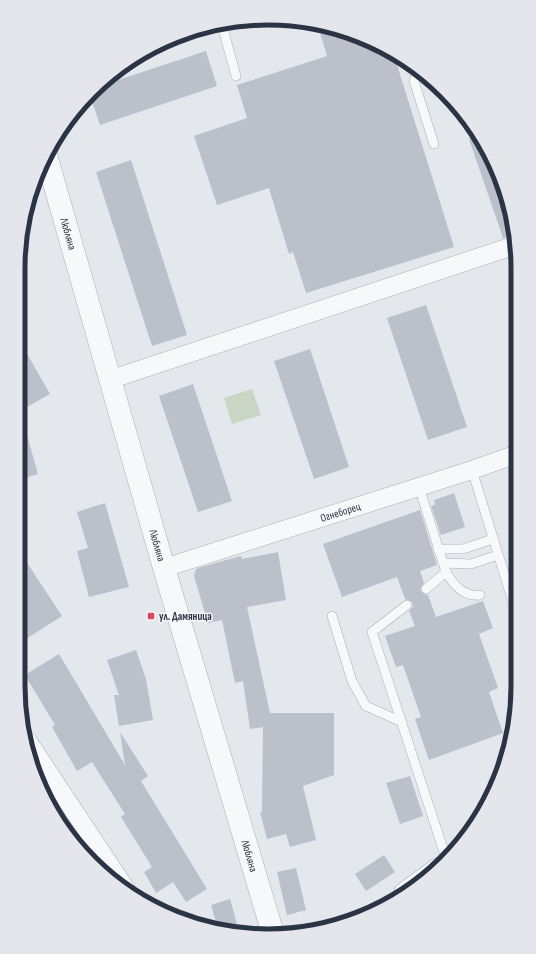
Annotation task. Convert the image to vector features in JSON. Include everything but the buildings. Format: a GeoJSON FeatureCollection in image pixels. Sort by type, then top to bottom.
{"type":"FeatureCollection","features":[{"type":"Feature","properties":{"kind":"street","name":"Любляна"},"geometry":{"type":"LineString","coordinates":[[49,164],[109,380],[271,929]]}},
{"type":"Feature","properties":{"kind":"street"},"geometry":{"type":"LineString","coordinates":[[109,380],[510,247]]}},
{"type":"Feature","properties":{"kind":"street","name":"Огнеборец"},"geometry":{"type":"LineString","coordinates":[[164,568],[472,470],[511,456]]}},
{"type":"Feature","properties":{"kind":"street"},"geometry":{"type":"LineString","coordinates":[[33,749],[118,877]]}},
{"type":"Feature","properties":{"kind":"lane"},"geometry":{"type":"LineString","coordinates":[[223,30],[236,76]]}},
{"type":"Feature","properties":{"kind":"lane"},"geometry":{"type":"LineString","coordinates":[[416,75],[414,81],[434,144]]}},
{"type":"Feature","properties":{"kind":"lane"},"geometry":{"type":"LineString","coordinates":[[472,470],[511,596]]}},
{"type":"Feature","properties":{"kind":"lane"},"geometry":{"type":"LineString","coordinates":[[419,487],[438,549],[445,568],[454,584],[462,592],[472,596],[480,595]]}},
{"type":"Feature","properties":{"kind":"lane"},"geometry":{"type":"LineString","coordinates":[[438,549],[463,549],[493,539]]}},
{"type":"Feature","properties":{"kind":"lane"},"geometry":{"type":"LineString","coordinates":[[426,589],[445,568],[471,564],[498,555]]}},
{"type":"Feature","properties":{"kind":"lane"},"geometry":{"type":"LineString","coordinates":[[407,605],[372,632],[444,853]]}},
{"type":"Feature","properties":{"kind":"lane"},"geometry":{"type":"LineString","coordinates":[[332,616],[352,681],[366,706],[402,722]]}},
{"type":"Feature","properties":{"kind":"green space"},"geometry":{"type":"Polygon","coordinates":[[[252,389],[261,415],[232,424],[224,398],[252,389]]]}},
{"type":"Feature","properties":{"kind":"place","name":"ул. Дамяница"},"geometry":{"type":"Point","coordinates":[151,616]}}]}
